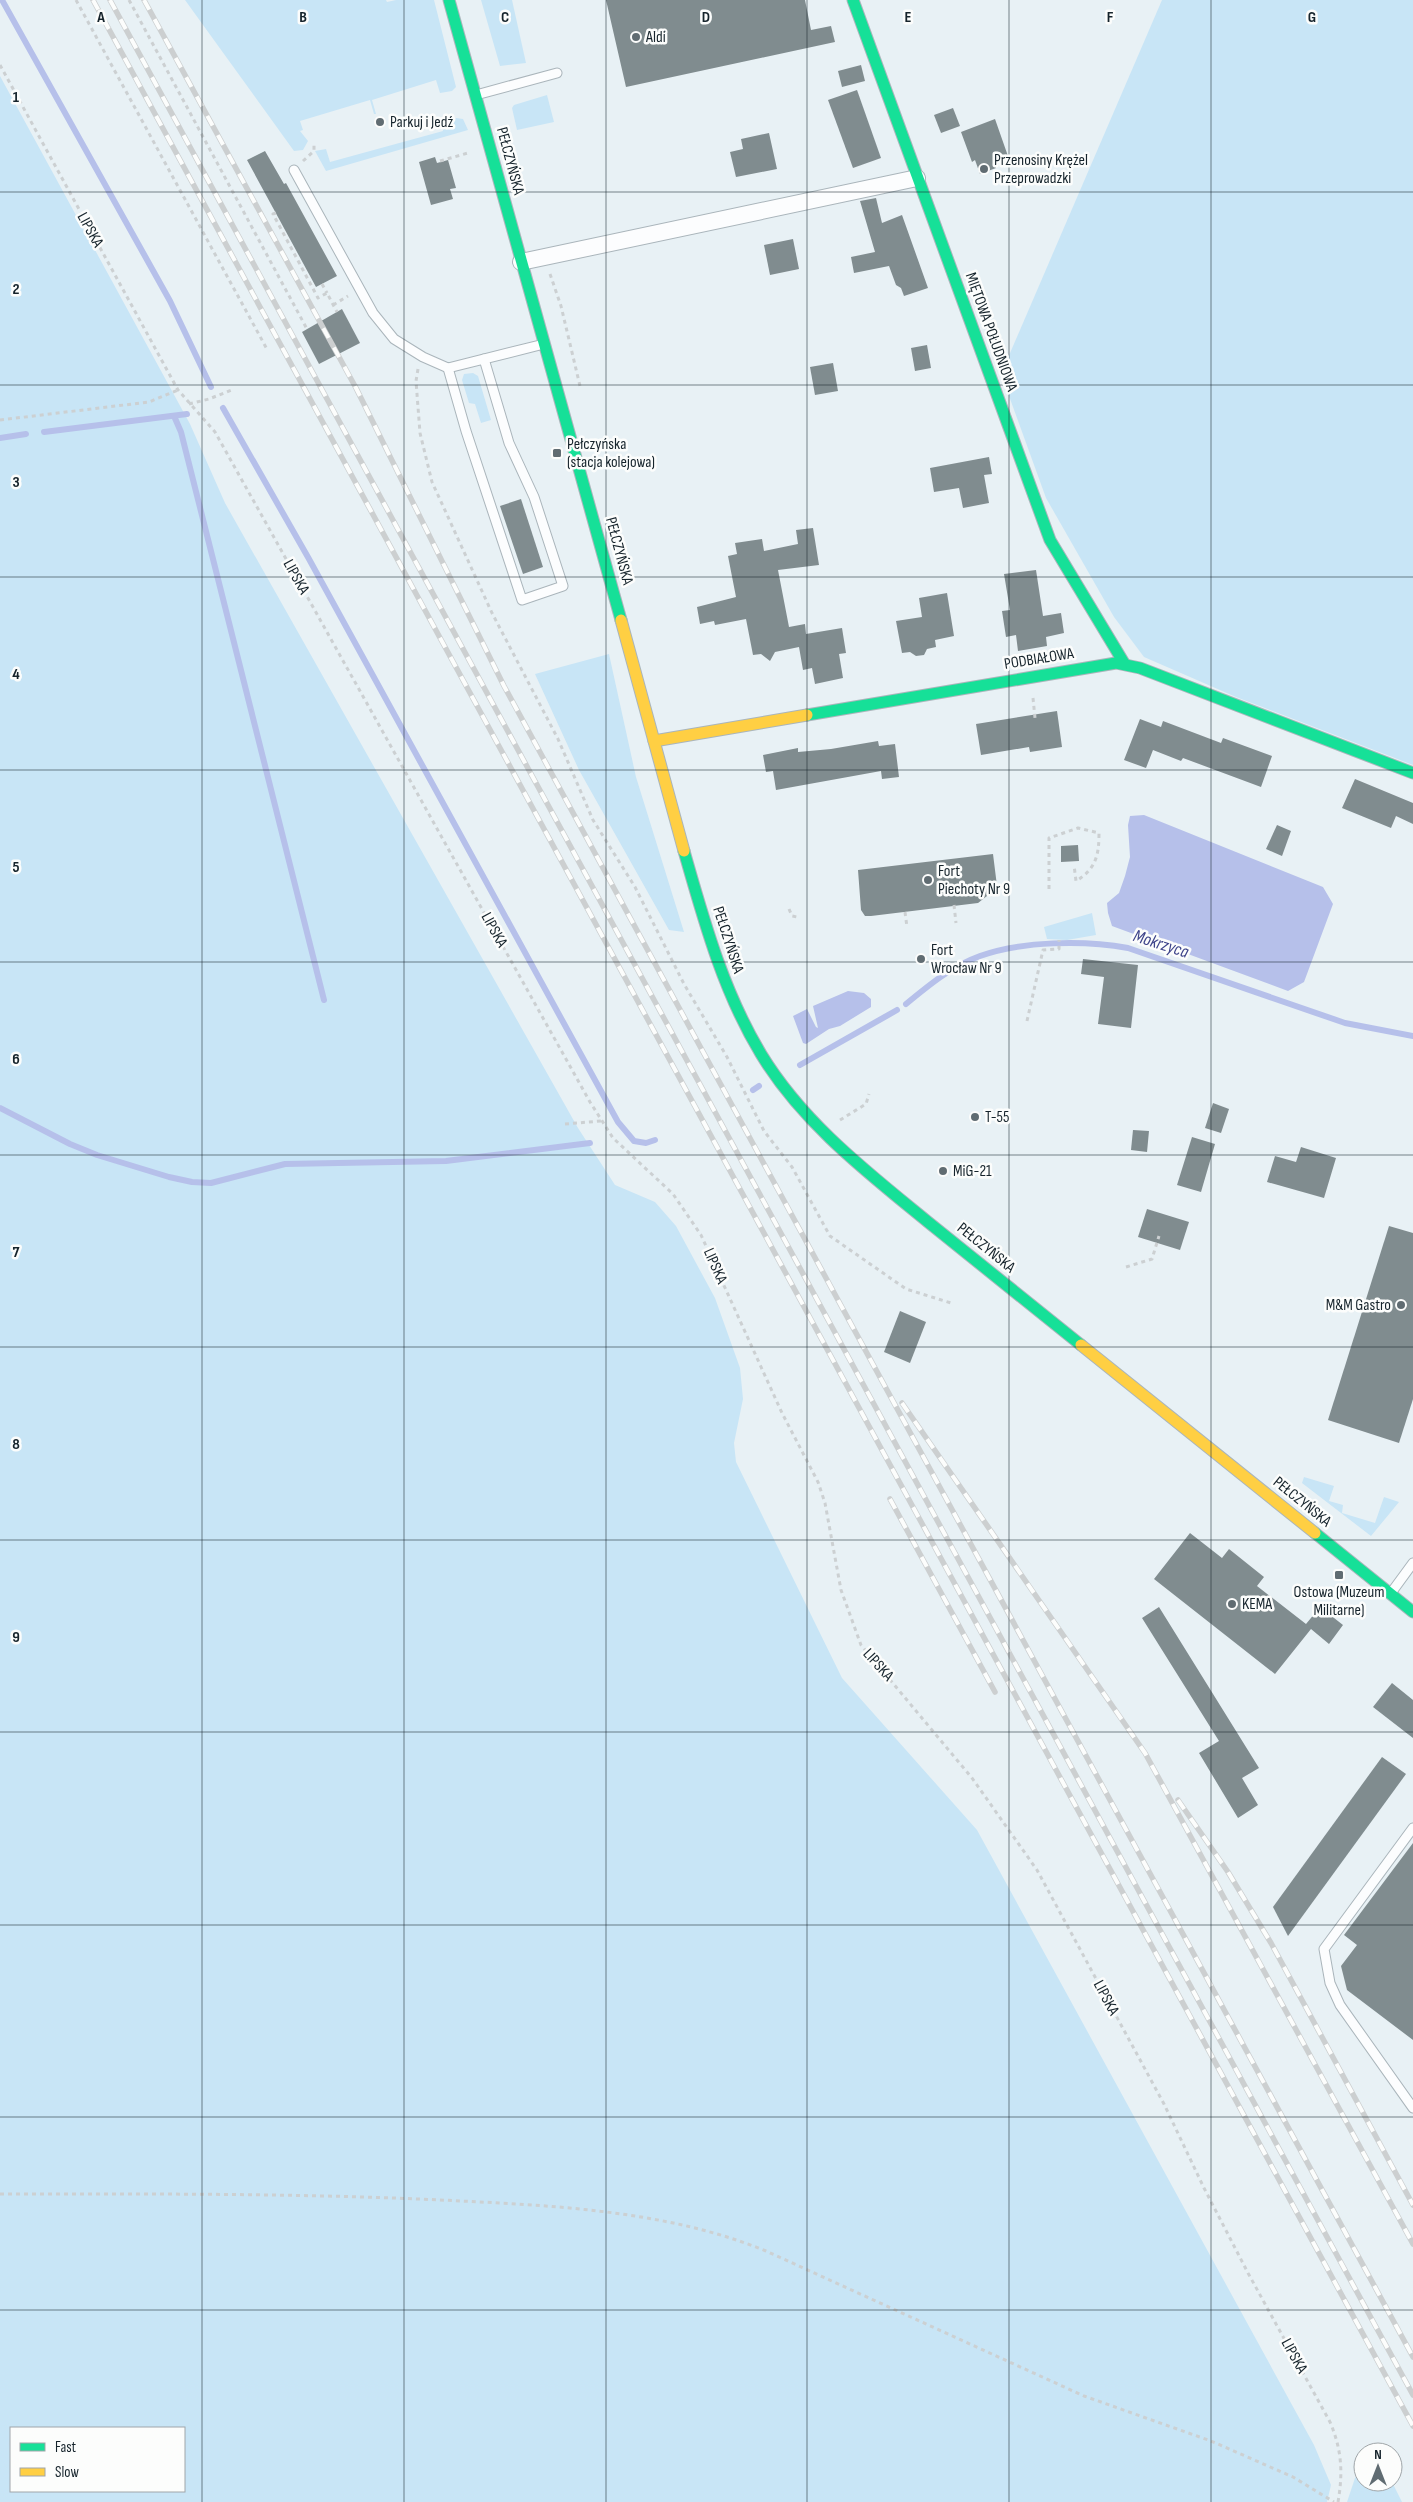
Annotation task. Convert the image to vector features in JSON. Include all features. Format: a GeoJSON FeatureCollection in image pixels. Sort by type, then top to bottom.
{"type":"FeatureCollection","features":[{"type":"Feature","properties":{"kind":"main road","name":"PEŁCZYŃSKA"},"geometry":{"type":"LineString","coordinates":[[450,0],[720,975],[760,1056],[793,1100],[830,1139],[906,1204],[1413,1612]]}},
{"type":"Feature","properties":{"kind":"main road","name":"MIĘTOWA POŁUDNIOWA"},"geometry":{"type":"LineString","coordinates":[[853,0],[1050,540],[1124,664]]}},
{"type":"Feature","properties":{"kind":"main road","name":"PODBIAŁOWA"},"geometry":{"type":"LineString","coordinates":[[654,741],[1098,666],[1124,664],[1413,772]]}},
{"type":"Feature","properties":{"kind":"street"},"geometry":{"type":"LineString","coordinates":[[521,262],[917,178]]}},
{"type":"Feature","properties":{"kind":"lane"},"geometry":{"type":"LineString","coordinates":[[476,95],[557,73]]}},
{"type":"Feature","properties":{"kind":"lane"},"geometry":{"type":"LineString","coordinates":[[294,170],[381,326],[394,339],[423,357],[448,368],[544,344]]}},
{"type":"Feature","properties":{"kind":"lane"},"geometry":{"type":"LineString","coordinates":[[448,368],[466,431],[522,600],[563,586],[534,497],[506,436],[484,359]]}},
{"type":"Feature","properties":{"kind":"lane"},"geometry":{"type":"LineString","coordinates":[[1390,1593],[1413,1563]]}},
{"type":"Feature","properties":{"kind":"lane"},"geometry":{"type":"LineString","coordinates":[[1413,1828],[1324,1948],[1330,1983],[1340,2006],[1413,2108]]}},
{"type":"Feature","properties":{"kind":"path"},"geometry":{"type":"LineString","coordinates":[[76,0],[268,351]]}},
{"type":"Feature","properties":{"kind":"path"},"geometry":{"type":"LineString","coordinates":[[129,0],[307,329]]}},
{"type":"Feature","properties":{"kind":"path","name":"LIPSKA"},"geometry":{"type":"LineString","coordinates":[[0,65],[178,390],[215,432],[602,1121],[613,1138],[673,1194],[702,1235],[782,1413],[818,1482],[826,1503],[841,1590],[861,1645],[898,1686],[972,1778],[1037,1870],[1164,2104],[1204,2188],[1248,2273],[1330,2422],[1338,2440],[1342,2458],[1342,2476],[1338,2502]]}},
{"type":"Feature","properties":{"kind":"path"},"geometry":{"type":"LineString","coordinates":[[294,170],[314,150],[314,143]]}},
{"type":"Feature","properties":{"kind":"path"},"geometry":{"type":"LineString","coordinates":[[440,161],[472,152]]}},
{"type":"Feature","properties":{"kind":"path"},"geometry":{"type":"LineString","coordinates":[[276,213],[273,214],[318,298],[327,293]]}},
{"type":"Feature","properties":{"kind":"path"},"geometry":{"type":"LineString","coordinates":[[543,257],[561,306],[578,369],[581,394]]}},
{"type":"Feature","properties":{"kind":"path"},"geometry":{"type":"LineString","coordinates":[[322,284],[337,312]]}},
{"type":"Feature","properties":{"kind":"path"},"geometry":{"type":"LineString","coordinates":[[423,357],[417,371],[416,381],[423,450],[432,482],[492,613],[558,739],[593,820],[635,887],[684,984],[727,1057],[764,1131],[792,1167],[818,1219],[830,1236],[906,1289],[951,1303]]}},
{"type":"Feature","properties":{"kind":"path"},"geometry":{"type":"LineString","coordinates":[[189,404],[209,399],[234,389]]}},
{"type":"Feature","properties":{"kind":"path"},"geometry":{"type":"LineString","coordinates":[[0,420],[150,402],[178,390]]}},
{"type":"Feature","properties":{"kind":"path"},"geometry":{"type":"LineString","coordinates":[[1049,889],[1049,838],[1078,828],[1099,833],[1099,854],[1086,875],[1076,881],[1074,865]]}},
{"type":"Feature","properties":{"kind":"path"},"geometry":{"type":"LineString","coordinates":[[954,906],[956,923]]}},
{"type":"Feature","properties":{"kind":"path"},"geometry":{"type":"LineString","coordinates":[[789,909],[792,916],[797,917]]}},
{"type":"Feature","properties":{"kind":"path"},"geometry":{"type":"LineString","coordinates":[[905,912],[907,928]]}},
{"type":"Feature","properties":{"kind":"path"},"geometry":{"type":"LineString","coordinates":[[1027,1021],[1043,950],[1059,949],[1059,940]]}},
{"type":"Feature","properties":{"kind":"path"},"geometry":{"type":"LineString","coordinates":[[839,1120],[866,1104],[869,1094]]}},
{"type":"Feature","properties":{"kind":"path"},"geometry":{"type":"LineString","coordinates":[[565,1124],[602,1121]]}},
{"type":"Feature","properties":{"kind":"path"},"geometry":{"type":"LineString","coordinates":[[1126,1267],[1152,1259],[1160,1236]]}},
{"type":"Feature","properties":{"kind":"path"},"geometry":{"type":"LineString","coordinates":[[0,2194],[373,2196],[598,2211],[689,2226],[742,2241],[766,2251],[1084,2396],[1211,2441],[1311,2486],[1334,2502]]}},
{"type":"Feature","properties":{"kind":"shaded area"},"geometry":{"type":"Polygon","coordinates":[[[185,0],[386,0],[387,2],[396,0],[434,0],[456,87],[452,91],[440,93],[436,80],[372,100],[376,114],[374,114],[370,100],[300,121],[303,130],[300,131],[308,141],[303,150],[294,151],[185,0]]]}},
{"type":"Feature","properties":{"kind":"shaded area"},"geometry":{"type":"Polygon","coordinates":[[[481,0],[512,0],[526,63],[500,66],[481,0]]]}},
{"type":"Feature","properties":{"kind":"shaded area"},"geometry":{"type":"Polygon","coordinates":[[[1162,0],[1413,0],[1413,765],[1236,697],[1144,657],[1114,617],[1046,498],[1001,374],[1162,0]]]}},
{"type":"Feature","properties":{"kind":"shaded area"},"geometry":{"type":"Polygon","coordinates":[[[0,76],[190,424],[225,503],[578,1128],[615,1185],[655,1202],[676,1226],[715,1298],[740,1368],[743,1399],[734,1443],[736,1462],[842,1678],[977,1830],[1314,2445],[1331,2485],[1327,2502],[0,2502],[0,76]]]}},
{"type":"Feature","properties":{"kind":"shaded area"},"geometry":{"type":"Polygon","coordinates":[[[547,95],[554,122],[517,130],[512,108],[514,105],[547,95]]]}},
{"type":"Feature","properties":{"kind":"shaded area"},"geometry":{"type":"Polygon","coordinates":[[[456,118],[463,119],[468,130],[326,171],[315,151],[326,149],[330,162],[443,131],[442,126],[456,118]]]}},
{"type":"Feature","properties":{"kind":"shaded area"},"geometry":{"type":"Polygon","coordinates":[[[473,373],[478,376],[491,420],[481,423],[475,404],[469,403],[462,380],[464,374],[473,373]]]}},
{"type":"Feature","properties":{"kind":"shaded area"},"geometry":{"type":"Polygon","coordinates":[[[609,654],[636,777],[684,932],[669,930],[579,770],[535,674],[609,654]]]}},
{"type":"Feature","properties":{"kind":"shaded area"},"geometry":{"type":"Polygon","coordinates":[[[1092,913],[1096,935],[1067,940],[1047,939],[1044,927],[1092,913]]]}},
{"type":"Feature","properties":{"kind":"shaded area"},"geometry":{"type":"Polygon","coordinates":[[[1304,1477],[1334,1486],[1329,1501],[1343,1505],[1342,1513],[1375,1523],[1384,1497],[1399,1502],[1371,1536],[1302,1483],[1304,1477]]]}},
{"type":"Feature","properties":{"kind":"shaded area"},"geometry":{"type":"Polygon","coordinates":[[[1353,2484],[1353,2492],[1397,2492],[1402,2502],[1347,2502],[1353,2484]]]}},
{"type":"Feature","properties":{"kind":"water"},"geometry":{"type":"Polygon","coordinates":[[[1144,815],[1323,887],[1333,904],[1304,982],[1288,991],[1112,926],[1107,903],[1119,893],[1125,876],[1130,857],[1128,825],[1130,816],[1144,815]]]}},
{"type":"Feature","properties":{"kind":"water"},"geometry":{"type":"Polygon","coordinates":[[[848,991],[864,993],[871,999],[871,1007],[840,1026],[829,1029],[806,1044],[803,1043],[793,1016],[807,1009],[818,1028],[813,1006],[848,991]]]}},
{"type":"Feature","properties":{"kind":"building"},"geometry":{"type":"Polygon","coordinates":[[[606,0],[805,0],[811,30],[831,26],[835,42],[626,87],[606,0]]]}},
{"type":"Feature","properties":{"kind":"building"},"geometry":{"type":"Polygon","coordinates":[[[861,65],[865,81],[842,87],[838,71],[861,65]]]}},
{"type":"Feature","properties":{"kind":"building"},"geometry":{"type":"Polygon","coordinates":[[[857,90],[881,158],[853,168],[828,100],[857,90]]]}},
{"type":"Feature","properties":{"kind":"building"},"geometry":{"type":"Polygon","coordinates":[[[953,108],[960,126],[941,133],[934,115],[953,108]]]}},
{"type":"Feature","properties":{"kind":"building"},"geometry":{"type":"Polygon","coordinates":[[[995,119],[1009,159],[995,164],[996,168],[980,174],[975,160],[972,162],[961,132],[995,119]]]}},
{"type":"Feature","properties":{"kind":"building"},"geometry":{"type":"Polygon","coordinates":[[[769,133],[777,169],[736,177],[730,152],[743,149],[741,139],[769,133]]]}},
{"type":"Feature","properties":{"kind":"building"},"geometry":{"type":"Polygon","coordinates":[[[265,151],[284,184],[286,183],[337,276],[316,287],[247,160],[265,151]]]}},
{"type":"Feature","properties":{"kind":"building"},"geometry":{"type":"Polygon","coordinates":[[[435,157],[437,163],[448,160],[456,188],[450,189],[453,199],[431,205],[419,162],[435,157]]]}},
{"type":"Feature","properties":{"kind":"building"},"geometry":{"type":"Polygon","coordinates":[[[876,198],[882,223],[902,215],[928,288],[904,296],[901,288],[896,285],[889,266],[854,273],[851,257],[875,252],[860,201],[876,198]]]}},
{"type":"Feature","properties":{"kind":"building"},"geometry":{"type":"Polygon","coordinates":[[[793,239],[799,269],[770,275],[764,245],[793,239]]]}},
{"type":"Feature","properties":{"kind":"building"},"geometry":{"type":"Polygon","coordinates":[[[342,309],[360,343],[319,364],[302,332],[342,309]]]}},
{"type":"Feature","properties":{"kind":"building"},"geometry":{"type":"Polygon","coordinates":[[[927,345],[931,368],[915,371],[911,348],[927,345]]]}},
{"type":"Feature","properties":{"kind":"building"},"geometry":{"type":"Polygon","coordinates":[[[833,363],[838,391],[815,395],[810,367],[833,363]]]}},
{"type":"Feature","properties":{"kind":"building"},"geometry":{"type":"Polygon","coordinates":[[[989,457],[992,474],[984,475],[989,503],[963,508],[959,488],[934,492],[930,468],[989,457]]]}},
{"type":"Feature","properties":{"kind":"building"},"geometry":{"type":"Polygon","coordinates":[[[521,499],[543,567],[523,574],[500,506],[521,499]]]}},
{"type":"Feature","properties":{"kind":"building"},"geometry":{"type":"Polygon","coordinates":[[[813,528],[819,565],[778,570],[789,627],[805,624],[806,634],[842,628],[846,653],[839,654],[843,678],[815,684],[812,668],[803,670],[799,647],[775,652],[770,661],[761,654],[753,655],[746,619],[715,625],[714,621],[700,624],[697,607],[736,597],[728,556],[737,554],[735,543],[762,539],[764,551],[798,544],[796,530],[813,528]]]}},
{"type":"Feature","properties":{"kind":"building"},"geometry":{"type":"Polygon","coordinates":[[[1036,570],[1043,616],[1061,613],[1064,633],[1046,637],[1047,646],[1018,651],[1016,635],[1006,637],[1002,611],[1010,610],[1004,574],[1036,570]]]}},
{"type":"Feature","properties":{"kind":"building"},"geometry":{"type":"Polygon","coordinates":[[[947,593],[954,636],[935,640],[936,647],[927,649],[924,655],[916,656],[910,652],[902,653],[896,621],[922,617],[919,598],[947,593]]]}},
{"type":"Feature","properties":{"kind":"building"},"geometry":{"type":"Polygon","coordinates":[[[1057,711],[1062,747],[1030,752],[1029,747],[981,755],[976,724],[1057,711]]]}},
{"type":"Feature","properties":{"kind":"building"},"geometry":{"type":"Polygon","coordinates":[[[1140,719],[1161,727],[1163,721],[1221,743],[1223,738],[1272,756],[1261,787],[1183,758],[1181,761],[1153,750],[1146,768],[1124,760],[1140,719]]]}},
{"type":"Feature","properties":{"kind":"building"},"geometry":{"type":"Polygon","coordinates":[[[878,741],[879,746],[895,744],[899,777],[882,779],[881,771],[776,790],[773,771],[766,772],[763,755],[798,748],[798,752],[831,749],[878,741]]]}},
{"type":"Feature","properties":{"kind":"building"},"geometry":{"type":"Polygon","coordinates":[[[1355,779],[1413,803],[1413,824],[1396,816],[1391,828],[1342,808],[1355,779]]]}},
{"type":"Feature","properties":{"kind":"building"},"geometry":{"type":"Polygon","coordinates":[[[1277,825],[1291,831],[1282,856],[1266,849],[1277,825]]]}},
{"type":"Feature","properties":{"kind":"building"},"geometry":{"type":"Polygon","coordinates":[[[1078,845],[1079,861],[1061,862],[1061,846],[1078,845]]]}},
{"type":"Feature","properties":{"kind":"building","name":"Fort Piechoty Nr 9"},"geometry":{"type":"Polygon","coordinates":[[[993,854],[998,894],[987,896],[978,903],[871,916],[865,916],[861,910],[858,870],[993,854]]]}},
{"type":"Feature","properties":{"kind":"building"},"geometry":{"type":"Polygon","coordinates":[[[1083,959],[1138,965],[1131,1028],[1098,1024],[1104,977],[1081,974],[1083,959]]]}},
{"type":"Feature","properties":{"kind":"building"},"geometry":{"type":"Polygon","coordinates":[[[1213,1103],[1229,1109],[1221,1133],[1205,1128],[1213,1103]]]}},
{"type":"Feature","properties":{"kind":"building"},"geometry":{"type":"Polygon","coordinates":[[[1133,1130],[1149,1131],[1147,1152],[1131,1150],[1133,1130]]]}},
{"type":"Feature","properties":{"kind":"building"},"geometry":{"type":"Polygon","coordinates":[[[1192,1137],[1215,1144],[1201,1192],[1177,1185],[1192,1137]]]}},
{"type":"Feature","properties":{"kind":"building"},"geometry":{"type":"Polygon","coordinates":[[[1301,1147],[1336,1158],[1324,1198],[1267,1182],[1275,1156],[1296,1162],[1301,1147]]]}},
{"type":"Feature","properties":{"kind":"building"},"geometry":{"type":"Polygon","coordinates":[[[1147,1209],[1189,1222],[1180,1250],[1138,1237],[1147,1209]]]}},
{"type":"Feature","properties":{"kind":"building"},"geometry":{"type":"Polygon","coordinates":[[[1389,1226],[1413,1233],[1413,1399],[1399,1443],[1328,1420],[1389,1226]]]}},
{"type":"Feature","properties":{"kind":"building"},"geometry":{"type":"Polygon","coordinates":[[[900,1311],[926,1322],[910,1363],[884,1352],[900,1311]]]}},
{"type":"Feature","properties":{"kind":"building"},"geometry":{"type":"Polygon","coordinates":[[[1190,1533],[1222,1558],[1229,1549],[1264,1577],[1257,1586],[1306,1624],[1320,1607],[1343,1625],[1329,1644],[1311,1629],[1275,1674],[1154,1579],[1190,1533]]]}},
{"type":"Feature","properties":{"kind":"building"},"geometry":{"type":"Polygon","coordinates":[[[1159,1607],[1259,1768],[1242,1778],[1258,1805],[1238,1818],[1199,1753],[1219,1741],[1142,1618],[1159,1607]]]}},
{"type":"Feature","properties":{"kind":"building"},"geometry":{"type":"Polygon","coordinates":[[[1392,1683],[1413,1700],[1413,1738],[1373,1707],[1392,1683]]]}},
{"type":"Feature","properties":{"kind":"building"},"geometry":{"type":"Polygon","coordinates":[[[1382,1757],[1406,1774],[1288,1936],[1273,1907],[1382,1757]]]}},
{"type":"Feature","properties":{"kind":"building"},"geometry":{"type":"Polygon","coordinates":[[[1413,1843],[1413,2040],[1347,1990],[1341,1966],[1357,1945],[1344,1935],[1413,1843]]]}},
{"type":"Feature","properties":{"kind":"waterway"},"geometry":{"type":"LineString","coordinates":[[2,0],[170,301],[211,387]]}},
{"type":"Feature","properties":{"kind":"waterway"},"geometry":{"type":"LineString","coordinates":[[223,408],[309,559],[618,1122],[634,1141],[646,1143],[655,1140]]}},
{"type":"Feature","properties":{"kind":"waterway"},"geometry":{"type":"LineString","coordinates":[[44,432],[187,414]]}},
{"type":"Feature","properties":{"kind":"waterway"},"geometry":{"type":"LineString","coordinates":[[174,416],[181,432],[324,1000]]}},
{"type":"Feature","properties":{"kind":"waterway"},"geometry":{"type":"LineString","coordinates":[[0,438],[26,434]]}},
{"type":"Feature","properties":{"kind":"waterway","name":"Mokrzyca"},"geometry":{"type":"LineString","coordinates":[[906,1004],[950,971],[970,960],[997,951],[1053,943],[1111,945],[1128,948],[1345,1023],[1413,1036]]}},
{"type":"Feature","properties":{"kind":"waterway","name":"Mokrzyca"},"geometry":{"type":"LineString","coordinates":[[800,1065],[897,1010]]}},
{"type":"Feature","properties":{"kind":"waterway","name":"Mokrzyca"},"geometry":{"type":"LineString","coordinates":[[753,1090],[759,1086]]}},
{"type":"Feature","properties":{"kind":"waterway"},"geometry":{"type":"LineString","coordinates":[[0,1108],[70,1144],[97,1155],[192,1182],[211,1183],[285,1164],[446,1161],[590,1143]]}},
{"type":"Feature","properties":{"kind":"railway"},"geometry":{"type":"LineString","coordinates":[[93,0],[1413,2426]]}},
{"type":"Feature","properties":{"kind":"railway"},"geometry":{"type":"LineString","coordinates":[[110,0],[1413,2395]]}},
{"type":"Feature","properties":{"kind":"railway"},"geometry":{"type":"LineString","coordinates":[[144,0],[356,388],[504,686],[1413,2357]]}},
{"type":"Feature","properties":{"kind":"railway"},"geometry":{"type":"LineString","coordinates":[[902,1403],[1145,1753],[1413,2244]]}},
{"type":"Feature","properties":{"kind":"railway"},"geometry":{"type":"LineString","coordinates":[[890,1499],[995,1692]]}},
{"type":"Feature","properties":{"kind":"railway"},"geometry":{"type":"LineString","coordinates":[[1178,1800],[1228,1872],[1271,1943],[1413,2205]]}},
{"type":"Feature","properties":{"kind":"traffic: fast"},"geometry":{"type":"LineString","coordinates":[[449,0],[621,620]]}},
{"type":"Feature","properties":{"kind":"traffic: fast"},"geometry":{"type":"LineString","coordinates":[[853,0],[1050,540],[1124,663]]}},
{"type":"Feature","properties":{"kind":"traffic: fast"},"geometry":{"type":"LineString","coordinates":[[807,715],[1116,663],[1140,668],[1413,773]]}},
{"type":"Feature","properties":{"kind":"traffic: fast"},"geometry":{"type":"LineString","coordinates":[[684,851],[716,955],[736,1006],[761,1054],[796,1102],[859,1165],[1081,1345]]}},
{"type":"Feature","properties":{"kind":"traffic: fast"},"geometry":{"type":"LineString","coordinates":[[1315,1533],[1413,1612]]}},
{"type":"Feature","properties":{"kind":"traffic: slow"},"geometry":{"type":"LineString","coordinates":[[621,620],[684,851]]}},
{"type":"Feature","properties":{"kind":"traffic: slow"},"geometry":{"type":"LineString","coordinates":[[654,741],[807,715]]}},
{"type":"Feature","properties":{"kind":"traffic: slow"},"geometry":{"type":"LineString","coordinates":[[1081,1345],[1315,1533]]}},
{"type":"Feature","properties":{"kind":"place","name":"Aldi"},"geometry":{"type":"Point","coordinates":[636,37]}},
{"type":"Feature","properties":{"kind":"place","name":"Parkuj i Jedź"},"geometry":{"type":"Point","coordinates":[380,122]}},
{"type":"Feature","properties":{"kind":"place","name":"Przenosiny Krężel Przeprowadzki"},"geometry":{"type":"Point","coordinates":[984,169]}},
{"type":"Feature","properties":{"kind":"place","name":"Pełczyńska (stacja kolejowa)"},"geometry":{"type":"Point","coordinates":[557,453]}},
{"type":"Feature","properties":{"kind":"place","name":"Fort Piechoty Nr 9"},"geometry":{"type":"Point","coordinates":[928,880]}},
{"type":"Feature","properties":{"kind":"place","name":"Fort Wrocław Nr 9"},"geometry":{"type":"Point","coordinates":[921,959]}},
{"type":"Feature","properties":{"kind":"place","name":"T-55"},"geometry":{"type":"Point","coordinates":[975,1117]}},
{"type":"Feature","properties":{"kind":"place","name":"MiG-21"},"geometry":{"type":"Point","coordinates":[943,1171]}},
{"type":"Feature","properties":{"kind":"place","name":"M&M Gastro"},"geometry":{"type":"Point","coordinates":[1401,1305]}},
{"type":"Feature","properties":{"kind":"place","name":"Ostowa (Muzeum Militarne)"},"geometry":{"type":"Point","coordinates":[1339,1575]}},
{"type":"Feature","properties":{"kind":"place","name":"KEMA"},"geometry":{"type":"Point","coordinates":[1232,1604]}}]}
